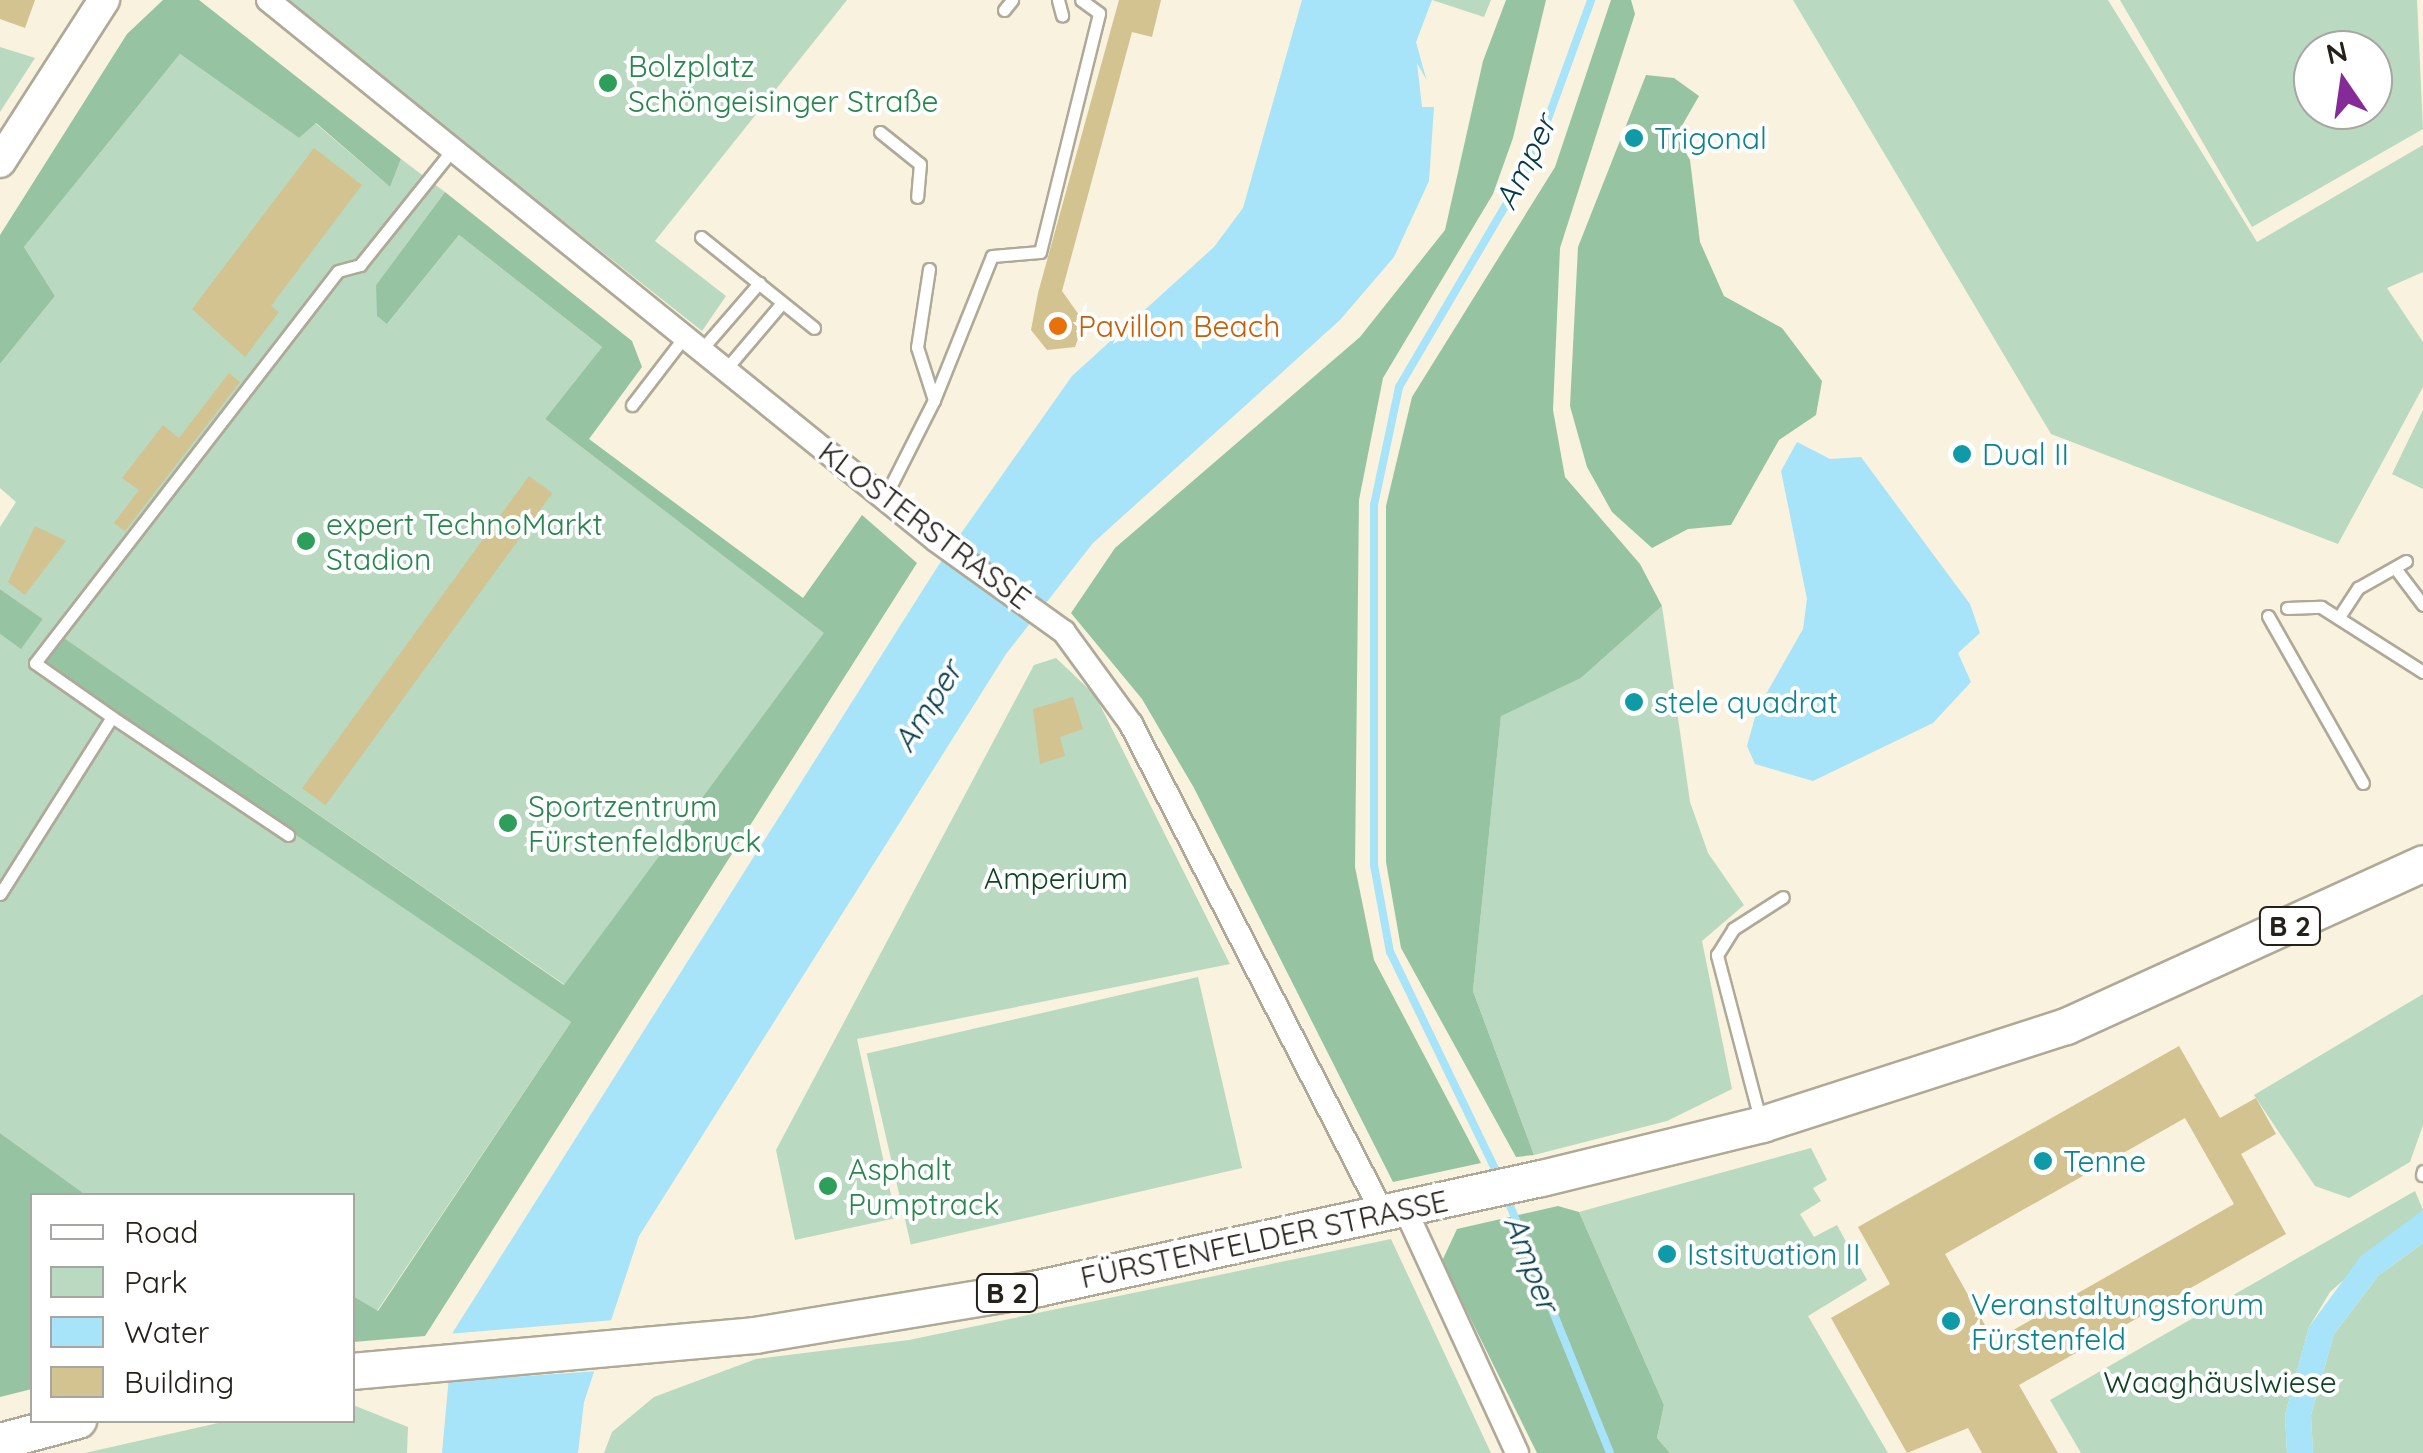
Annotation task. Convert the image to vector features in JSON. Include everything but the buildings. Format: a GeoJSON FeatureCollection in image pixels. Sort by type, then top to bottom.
{"type":"FeatureCollection","features":[{"type":"Feature","properties":{"kind":"main road","name":"FÜRSTENFELDER STRASSE"},"geometry":{"type":"LineString","coordinates":[[355,1371],[429,1361],[755,1335],[1020,1291],[1394,1212],[1762,1124],[2066,1026],[2423,863]]}},
{"type":"Feature","properties":{"kind":"main road"},"geometry":{"type":"LineString","coordinates":[[0,1441],[67,1423]]}},
{"type":"Feature","properties":{"kind":"street"},"geometry":{"type":"LineString","coordinates":[[0,162],[104,0]]}},
{"type":"Feature","properties":{"kind":"street","name":"KLOSTERSTRASSE"},"geometry":{"type":"LineString","coordinates":[[268,0],[949,550],[1048,618],[1131,724],[1394,1212],[1518,1453]]}},
{"type":"Feature","properties":{"kind":"lane"},"geometry":{"type":"LineString","coordinates":[[1058,0],[1062,15]]}},
{"type":"Feature","properties":{"kind":"lane"},"geometry":{"type":"LineString","coordinates":[[885,498],[934,400],[992,256],[1040,252],[1099,13],[1080,0]]}},
{"type":"Feature","properties":{"kind":"lane"},"geometry":{"type":"LineString","coordinates":[[880,132],[920,164],[917,197]]}},
{"type":"Feature","properties":{"kind":"lane"},"geometry":{"type":"LineString","coordinates":[[288,835],[35,663],[338,271],[360,265],[453,149]]}},
{"type":"Feature","properties":{"kind":"lane"},"geometry":{"type":"LineString","coordinates":[[701,237],[814,328]]}},
{"type":"Feature","properties":{"kind":"lane"},"geometry":{"type":"LineString","coordinates":[[929,270],[917,347],[934,400]]}},
{"type":"Feature","properties":{"kind":"lane"},"geometry":{"type":"LineString","coordinates":[[632,406],[759,283]]}},
{"type":"Feature","properties":{"kind":"lane"},"geometry":{"type":"LineString","coordinates":[[726,370],[782,303]]}},
{"type":"Feature","properties":{"kind":"lane"},"geometry":{"type":"LineString","coordinates":[[2339,617],[2358,588],[2400,564],[2423,604]]}},
{"type":"Feature","properties":{"kind":"lane"},"geometry":{"type":"LineString","coordinates":[[2287,608],[2310,603],[2339,617],[2423,672]]}},
{"type":"Feature","properties":{"kind":"lane"},"geometry":{"type":"LineString","coordinates":[[2268,616],[2364,783]]}},
{"type":"Feature","properties":{"kind":"lane"},"geometry":{"type":"LineString","coordinates":[[0,894],[112,717]]}},
{"type":"Feature","properties":{"kind":"lane"},"geometry":{"type":"LineString","coordinates":[[1762,1124],[1717,956],[1732,929],[1783,896]]}},
{"type":"Feature","properties":{"kind":"green space"},"geometry":{"type":"Polygon","coordinates":[[[163,0],[199,0],[401,159],[390,187],[316,123],[299,138],[180,54],[24,247],[55,296],[0,364],[0,235],[127,34],[163,0]]]}},
{"type":"Feature","properties":{"kind":"green space"},"geometry":{"type":"Polygon","coordinates":[[[284,0],[847,0],[655,241],[726,296],[702,331],[284,0]]]}},
{"type":"Feature","properties":{"kind":"green space"},"geometry":{"type":"Polygon","coordinates":[[[1432,0],[1491,0],[1484,17],[1432,0]]]}},
{"type":"Feature","properties":{"kind":"green space"},"geometry":{"type":"Polygon","coordinates":[[[1506,0],[1546,0],[1513,138],[1493,194],[1383,378],[1359,500],[1355,867],[1374,960],[1481,1163],[1393,1182],[1194,788],[1142,699],[1071,613],[1115,548],[1360,337],[1445,230],[1483,61],[1506,0]]]}},
{"type":"Feature","properties":{"kind":"green space"},"geometry":{"type":"Polygon","coordinates":[[[1611,0],[1631,0],[1635,14],[1560,248],[1553,410],[1565,477],[1640,564],[1662,606],[1581,678],[1501,716],[1473,991],[1534,1155],[1516,1157],[1401,948],[1386,862],[1386,506],[1412,397],[1555,167],[1611,0]]]}},
{"type":"Feature","properties":{"kind":"green space"},"geometry":{"type":"Polygon","coordinates":[[[1793,0],[2108,0],[2257,242],[2423,145],[2423,272],[2387,288],[2423,342],[2423,387],[2338,544],[2051,434],[1793,0]]]}},
{"type":"Feature","properties":{"kind":"green space"},"geometry":{"type":"Polygon","coordinates":[[[2120,0],[2417,0],[2423,129],[2252,227],[2120,0]]]}},
{"type":"Feature","properties":{"kind":"green space"},"geometry":{"type":"Polygon","coordinates":[[[0,47],[35,58],[0,112],[0,47]]]}},
{"type":"Feature","properties":{"kind":"green space","name":"Sportzentrum Fürstenfeldbruck"},"geometry":{"type":"Polygon","coordinates":[[[180,54],[299,138],[315,123],[390,187],[401,159],[445,192],[376,285],[388,323],[459,235],[602,347],[545,419],[825,633],[565,985],[62,637],[41,661],[571,1022],[377,1311],[355,1297],[355,1193],[83,1193],[0,1133],[0,634],[21,648],[43,619],[0,589],[0,527],[16,502],[0,488],[0,364],[55,296],[24,247],[180,54]]]}},
{"type":"Feature","properties":{"kind":"green space"},"geometry":{"type":"Polygon","coordinates":[[[1646,75],[1674,78],[1699,96],[1676,136],[1690,160],[1700,242],[1724,296],[1782,328],[1822,381],[1816,415],[1779,440],[1731,525],[1688,529],[1652,548],[1612,512],[1587,467],[1570,406],[1578,247],[1646,75]]]}},
{"type":"Feature","properties":{"kind":"green space"},"geometry":{"type":"Polygon","coordinates":[[[445,192],[632,341],[642,367],[589,439],[803,598],[862,515],[917,563],[425,1336],[355,1342],[355,1297],[378,1311],[571,1022],[40,661],[61,636],[564,985],[824,633],[545,419],[602,347],[459,235],[387,324],[377,316],[376,285],[445,192]]]}},
{"type":"Feature","properties":{"kind":"green space"},"geometry":{"type":"Polygon","coordinates":[[[2423,410],[2423,489],[2392,474],[2423,410]]]}},
{"type":"Feature","properties":{"kind":"green space"},"geometry":{"type":"Polygon","coordinates":[[[0,589],[43,619],[21,649],[0,634],[0,589]]]}},
{"type":"Feature","properties":{"kind":"green space"},"geometry":{"type":"Polygon","coordinates":[[[1662,606],[1690,802],[1708,853],[1744,905],[1702,941],[1732,1089],[1667,1121],[1534,1155],[1473,991],[1501,715],[1581,678],[1662,606]]]}},
{"type":"Feature","properties":{"kind":"green space","name":"Amperium"},"geometry":{"type":"Polygon","coordinates":[[[1056,658],[1095,695],[1230,964],[857,1039],[896,1218],[795,1240],[776,1150],[1034,665],[1056,658]]]}},
{"type":"Feature","properties":{"kind":"green space"},"geometry":{"type":"Polygon","coordinates":[[[1198,977],[1242,1168],[911,1244],[867,1053],[1198,977]]]}},
{"type":"Feature","properties":{"kind":"green space"},"geometry":{"type":"Polygon","coordinates":[[[2423,994],[2423,1125],[2410,1162],[2349,1198],[2315,1186],[2254,1095],[2423,994]]]}},
{"type":"Feature","properties":{"kind":"green space"},"geometry":{"type":"Polygon","coordinates":[[[0,1133],[83,1193],[30,1193],[30,1390],[0,1397],[0,1133]]]}},
{"type":"Feature","properties":{"kind":"green space"},"geometry":{"type":"Polygon","coordinates":[[[1811,1148],[1827,1180],[1813,1188],[1821,1201],[1800,1214],[1814,1237],[1837,1225],[1867,1280],[1808,1316],[1888,1453],[1670,1453],[1657,1438],[1664,1405],[1579,1212],[1811,1148]]]}},
{"type":"Feature","properties":{"kind":"green space","name":"Waaghäuslwiese"},"geometry":{"type":"Polygon","coordinates":[[[2415,1191],[2423,1210],[2330,1292],[2309,1327],[2285,1415],[2287,1453],[2081,1453],[2050,1400],[2415,1191]]]}},
{"type":"Feature","properties":{"kind":"green space"},"geometry":{"type":"Polygon","coordinates":[[[1558,1206],[1579,1212],[1664,1405],[1657,1438],[1670,1453],[1537,1453],[1442,1261],[1457,1229],[1558,1206]]]}},
{"type":"Feature","properties":{"kind":"green space"},"geometry":{"type":"Polygon","coordinates":[[[1391,1239],[1491,1453],[604,1453],[612,1432],[654,1397],[756,1359],[909,1340],[1391,1239]]]}},
{"type":"Feature","properties":{"kind":"green space"},"geometry":{"type":"Polygon","coordinates":[[[2423,1243],[2423,1453],[2313,1453],[2311,1415],[2334,1334],[2378,1276],[2423,1243]]]}},
{"type":"Feature","properties":{"kind":"green space"},"geometry":{"type":"Polygon","coordinates":[[[355,1406],[408,1427],[407,1453],[85,1453],[218,1423],[355,1423],[355,1406]]]}},
{"type":"Feature","properties":{"kind":"water"},"geometry":{"type":"Polygon","coordinates":[[[1302,0],[1432,0],[1416,42],[1434,107],[1429,181],[1394,257],[1340,320],[1093,543],[1006,654],[639,1236],[584,1402],[578,1453],[442,1453],[453,1332],[938,566],[1072,376],[1214,247],[1243,208],[1302,0]]]}},
{"type":"Feature","properties":{"kind":"water"},"geometry":{"type":"Polygon","coordinates":[[[1797,442],[1830,459],[1861,457],[1970,604],[1980,633],[1958,653],[1971,682],[1933,723],[1813,781],[1755,764],[1747,746],[1757,710],[1803,629],[1807,599],[1781,471],[1797,442]]]}},
{"type":"Feature","properties":{"kind":"water"},"geometry":{"type":"Polygon","coordinates":[[[2423,1210],[2423,1243],[2378,1276],[2334,1334],[2311,1415],[2313,1453],[2287,1453],[2285,1415],[2309,1327],[2361,1256],[2423,1210]]]}},
{"type":"Feature","properties":{"kind":"pier"},"geometry":{"type":"Polygon","coordinates":[[[1417,63],[1434,93],[1434,107],[1422,107],[1417,63]]]}},
{"type":"Feature","properties":{"kind":"pier"},"geometry":{"type":"Polygon","coordinates":[[[614,1320],[599,1371],[441,1382],[448,1334],[614,1320]]]}},
{"type":"Feature","properties":{"kind":"waterway","name":"Amper"},"geometry":{"type":"LineString","coordinates":[[1498,1175],[1390,952],[1374,865],[1374,505],[1399,387],[1534,157],[1591,0]]}},
{"type":"Feature","properties":{"kind":"waterway","name":"Amper"},"geometry":{"type":"LineString","coordinates":[[1505,1193],[1610,1453]]}},
{"type":"Feature","properties":{"kind":"place","name":"Bolzplatz Schöngeisinger Straße"},"geometry":{"type":"Point","coordinates":[608,83]}},
{"type":"Feature","properties":{"kind":"place","name":"Trigonal"},"geometry":{"type":"Point","coordinates":[1634,138]}},
{"type":"Feature","properties":{"kind":"place","name":"Pavillon Beach"},"geometry":{"type":"Point","coordinates":[1058,326]}},
{"type":"Feature","properties":{"kind":"place","name":"Dual II"},"geometry":{"type":"Point","coordinates":[1962,454]}},
{"type":"Feature","properties":{"kind":"place","name":"expert TechnoMarkt Stadion"},"geometry":{"type":"Point","coordinates":[306,541]}},
{"type":"Feature","properties":{"kind":"place","name":"stele quadrat"},"geometry":{"type":"Point","coordinates":[1634,702]}},
{"type":"Feature","properties":{"kind":"place","name":"Sportzentrum Fürstenfeldbruck"},"geometry":{"type":"Point","coordinates":[508,823]}},
{"type":"Feature","properties":{"kind":"place","name":"Tenne"},"geometry":{"type":"Point","coordinates":[2043,1161]}},
{"type":"Feature","properties":{"kind":"place","name":"Asphalt Pumptrack"},"geometry":{"type":"Point","coordinates":[828,1186]}},
{"type":"Feature","properties":{"kind":"place","name":"Istsituation II"},"geometry":{"type":"Point","coordinates":[1667,1254]}},
{"type":"Feature","properties":{"kind":"place","name":"Veranstaltungsforum Fürstenfeld"},"geometry":{"type":"Point","coordinates":[1951,1321]}}]}
